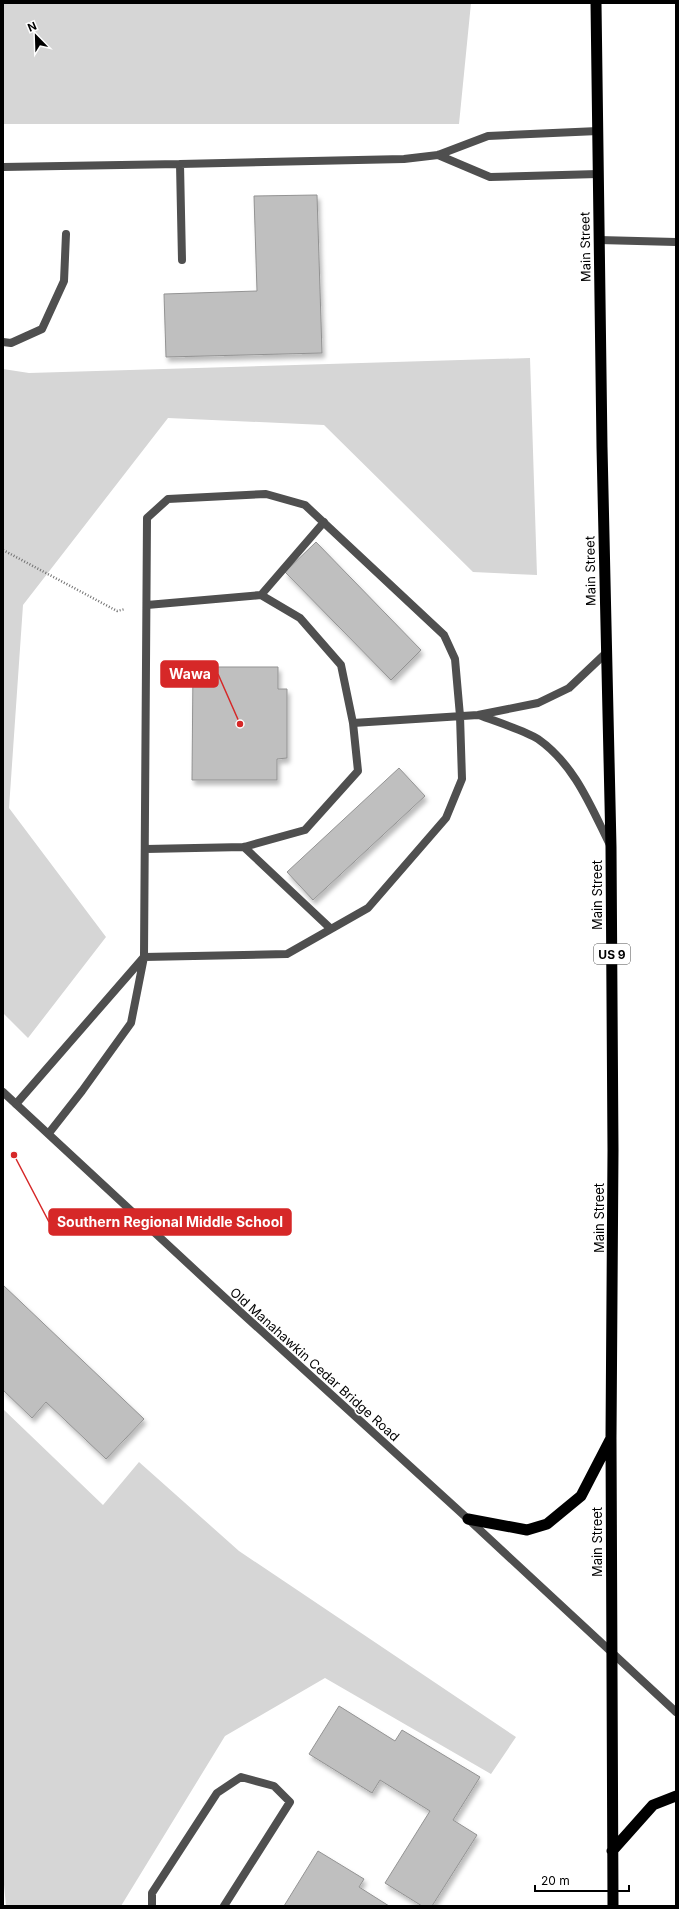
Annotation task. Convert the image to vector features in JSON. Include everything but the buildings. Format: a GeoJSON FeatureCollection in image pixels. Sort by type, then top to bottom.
{"type":"FeatureCollection","features":[{"type":"Feature","properties":{"kind":"highway","name":"Main Street"},"geometry":{"type":"LineString","coordinates":[[596,3],[606,653],[611,847],[613,1150],[611,1653],[613,1906]]}},
{"type":"Feature","properties":{"kind":"highway"},"geometry":{"type":"LineString","coordinates":[[468,1519],[527,1530],[547,1524],[581,1496],[611,1438]]}},
{"type":"Feature","properties":{"kind":"highway"},"geometry":{"type":"LineString","coordinates":[[612,1851],[653,1805],[676,1796]]}},
{"type":"Feature","properties":{"kind":"street"},"geometry":{"type":"LineString","coordinates":[[3,167],[404,159],[438,155],[488,136],[598,131]]}},
{"type":"Feature","properties":{"kind":"street"},"geometry":{"type":"LineString","coordinates":[[438,155],[490,176],[598,174]]}},
{"type":"Feature","properties":{"kind":"street"},"geometry":{"type":"LineString","coordinates":[[180,164],[182,260]]}},
{"type":"Feature","properties":{"kind":"street"},"geometry":{"type":"LineString","coordinates":[[3,342],[11,343],[42,329],[64,281],[66,234]]}},
{"type":"Feature","properties":{"kind":"street"},"geometry":{"type":"LineString","coordinates":[[599,240],[676,242]]}},
{"type":"Feature","properties":{"kind":"street"},"geometry":{"type":"LineString","coordinates":[[16,1104],[144,957],[287,954],[368,908],[446,818],[462,779],[460,716],[455,659],[444,634],[305,505],[266,494],[168,499],[147,518],[146,849],[144,957],[131,1023],[82,1091],[49,1133]]}},
{"type":"Feature","properties":{"kind":"street"},"geometry":{"type":"LineString","coordinates":[[261,595],[324,522]]}},
{"type":"Feature","properties":{"kind":"street"},"geometry":{"type":"LineString","coordinates":[[146,849],[244,847],[305,830],[358,772],[353,723],[342,666],[300,618],[261,595],[147,605]]}},
{"type":"Feature","properties":{"kind":"street"},"geometry":{"type":"LineString","coordinates":[[353,723],[460,716],[538,703],[569,688],[606,653]]}},
{"type":"Feature","properties":{"kind":"street"},"geometry":{"type":"LineString","coordinates":[[478,714],[538,739],[562,760],[576,778],[611,847]]}},
{"type":"Feature","properties":{"kind":"street"},"geometry":{"type":"LineString","coordinates":[[244,847],[331,929]]}},
{"type":"Feature","properties":{"kind":"street","name":"Old Manahawkin Cedar Bridge Road"},"geometry":{"type":"LineString","coordinates":[[3,1092],[676,1712]]}},
{"type":"Feature","properties":{"kind":"street"},"geometry":{"type":"LineString","coordinates":[[152,1906],[152,1893],[217,1793],[241,1777],[274,1786],[290,1802],[224,1906]]}},
{"type":"Feature","properties":{"kind":"path"},"geometry":{"type":"LineString","coordinates":[[3,550],[117,611],[147,605]]}},
{"type":"Feature","properties":{"kind":"shaded area"},"geometry":{"type":"Polygon","coordinates":[[[3,3],[471,3],[459,124],[3,124],[3,3]]]}},
{"type":"Feature","properties":{"kind":"shaded area"},"geometry":{"type":"Polygon","coordinates":[[[530,358],[537,575],[473,572],[324,425],[168,418],[23,605],[9,808],[106,937],[28,1038],[3,1013],[3,369],[29,373],[530,358]]]}},
{"type":"Feature","properties":{"kind":"shaded area"},"geometry":{"type":"Polygon","coordinates":[[[3,1409],[103,1505],[139,1462],[239,1551],[516,1737],[491,1774],[325,1678],[225,1736],[121,1906],[6,1906],[3,1874],[3,1409]]]}},
{"type":"Feature","properties":{"kind":"place","name":"Wawa"},"geometry":{"type":"Point","coordinates":[240,724]}},
{"type":"Feature","properties":{"kind":"place","name":"Southern Regional Middle School"},"geometry":{"type":"Point","coordinates":[14,1155]}}]}
